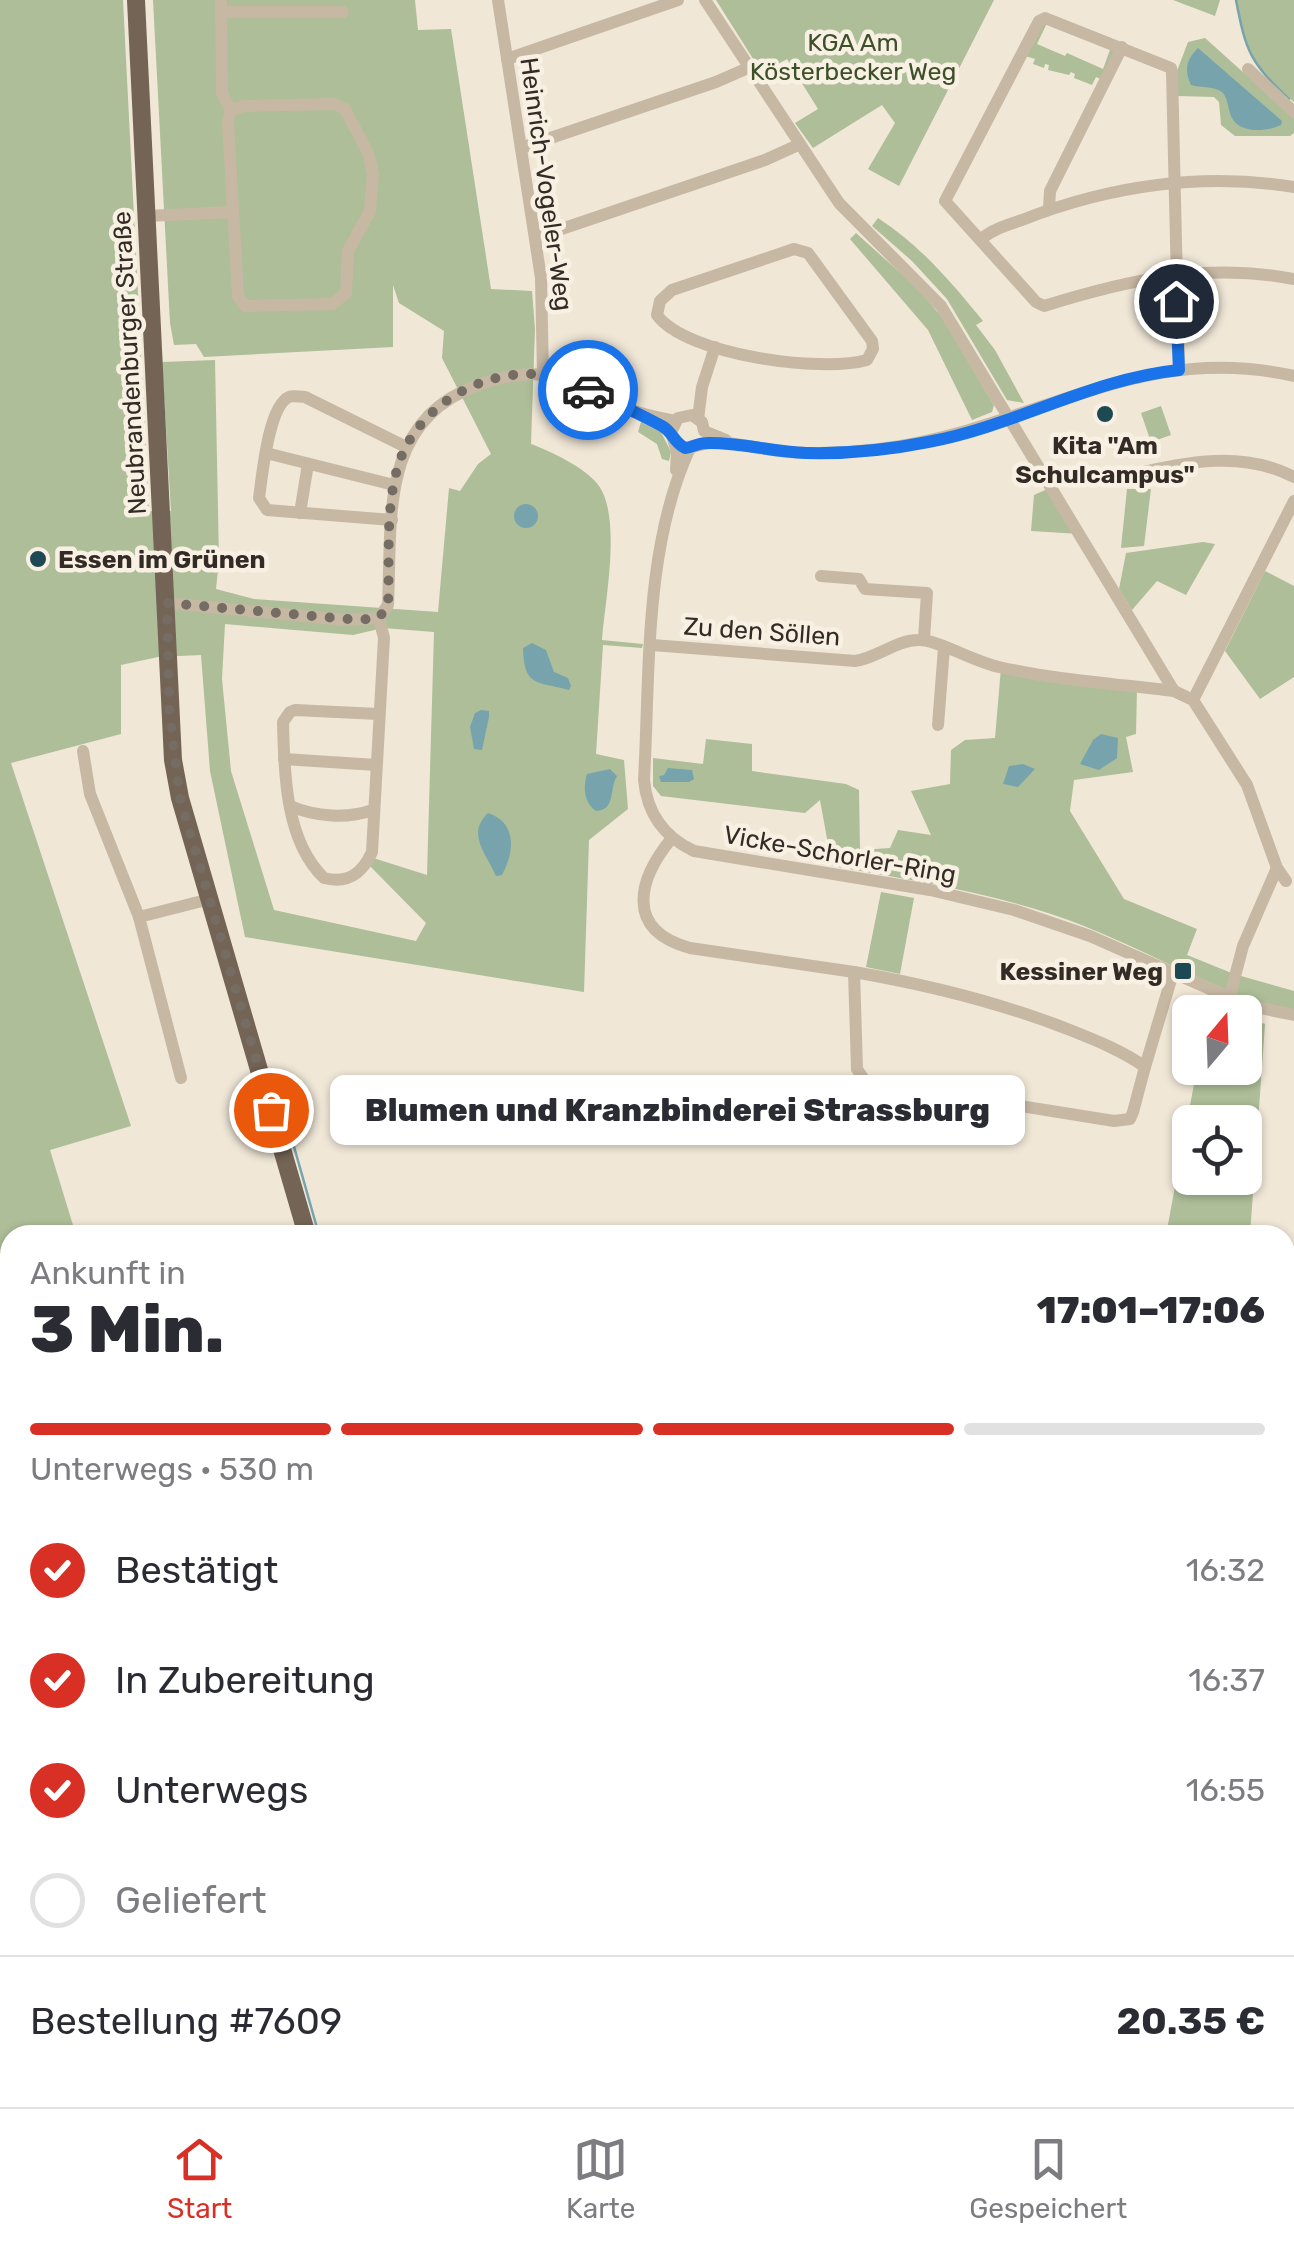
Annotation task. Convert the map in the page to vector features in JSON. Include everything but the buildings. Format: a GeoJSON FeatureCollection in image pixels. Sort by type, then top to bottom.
{"type":"FeatureCollection","features":[{"type":"Feature","properties":{"kind":"main road","name":"Neubrandenburger Straße"},"geometry":{"type":"LineString","coordinates":[[136,0],[173,760],[180,798],[304,1225]]}},
{"type":"Feature","properties":{"kind":"street","name":"Heinrich-Vogeler-Weg"},"geometry":{"type":"LineString","coordinates":[[498,0],[543,302],[543,375]]}},
{"type":"Feature","properties":{"kind":"street"},"geometry":{"type":"LineString","coordinates":[[507,59],[678,0]]}},
{"type":"Feature","properties":{"kind":"street"},"geometry":{"type":"LineString","coordinates":[[705,0],[839,202],[941,306],[1174,691]]}},
{"type":"Feature","properties":{"kind":"street"},"geometry":{"type":"LineString","coordinates":[[231,110],[244,106],[340,106],[369,155],[374,193],[368,216],[348,251],[346,294],[332,304],[250,308],[241,304],[238,296],[228,122],[231,110],[222,94],[222,6],[344,12]]}},
{"type":"Feature","properties":{"kind":"street"},"geometry":{"type":"LineString","coordinates":[[1179,370],[1176,273],[1171,68],[1045,18],[1038,20],[945,201],[1040,306],[1108,286],[1176,273],[1247,273],[1294,279]]}},
{"type":"Feature","properties":{"kind":"street"},"geometry":{"type":"LineString","coordinates":[[1049,208],[1050,191],[1122,47]]}},
{"type":"Feature","properties":{"kind":"street"},"geometry":{"type":"LineString","coordinates":[[520,148],[748,68]]}},
{"type":"Feature","properties":{"kind":"street"},"geometry":{"type":"LineString","coordinates":[[1248,70],[1294,112]]}},
{"type":"Feature","properties":{"kind":"street"},"geometry":{"type":"LineString","coordinates":[[535,238],[765,160],[798,145]]}},
{"type":"Feature","properties":{"kind":"street"},"geometry":{"type":"LineString","coordinates":[[981,239],[996,228],[1049,208],[1096,195],[1174,182],[1248,181],[1294,187]]}},
{"type":"Feature","properties":{"kind":"street"},"geometry":{"type":"LineString","coordinates":[[146,216],[233,212]]}},
{"type":"Feature","properties":{"kind":"street"},"geometry":{"type":"LineString","coordinates":[[794,249],[808,253],[872,341],[873,350],[867,360],[828,365],[794,364],[715,348],[661,321],[657,308],[665,294],[794,249]]}},
{"type":"Feature","properties":{"kind":"street"},"geometry":{"type":"LineString","coordinates":[[715,348],[687,432],[656,572],[646,792],[654,816],[672,838],[651,866],[643,886],[645,909],[656,929],[690,948],[854,972],[998,1004],[1088,1038],[1145,1067]]}},
{"type":"Feature","properties":{"kind":"street"},"geometry":{"type":"LineString","coordinates":[[378,714],[290,712],[283,722],[290,806],[309,859],[324,878],[352,878],[372,852],[384,638],[379,618],[388,605],[394,485],[406,447],[437,406],[465,390],[506,377],[543,375],[687,432],[802,453],[875,450],[934,441],[1109,382],[1179,370],[1225,367],[1294,376]]}},
{"type":"Feature","properties":{"kind":"street"},"geometry":{"type":"LineString","coordinates":[[392,520],[264,508],[259,498],[266,454],[278,409],[284,400],[296,396],[406,447]]}},
{"type":"Feature","properties":{"kind":"street"},"geometry":{"type":"LineString","coordinates":[[266,454],[394,485]]}},
{"type":"Feature","properties":{"kind":"street"},"geometry":{"type":"LineString","coordinates":[[1134,474],[1207,459],[1258,464],[1294,476]]}},
{"type":"Feature","properties":{"kind":"street"},"geometry":{"type":"LineString","coordinates":[[300,514],[308,464]]}},
{"type":"Feature","properties":{"kind":"street"},"geometry":{"type":"LineString","coordinates":[[1193,700],[1294,500]]}},
{"type":"Feature","properties":{"kind":"street"},"geometry":{"type":"LineString","coordinates":[[821,576],[859,579],[865,589],[927,593],[924,640],[969,659],[1001,668],[1174,691],[1193,700],[1247,784],[1277,868],[1286,882]]}},
{"type":"Feature","properties":{"kind":"street"},"geometry":{"type":"LineString","coordinates":[[167,603],[358,620],[379,618]]}},
{"type":"Feature","properties":{"kind":"street","name":"Zu den Söllen"},"geometry":{"type":"LineString","coordinates":[[652,645],[855,661],[904,642],[924,640]]}},
{"type":"Feature","properties":{"kind":"street"},"geometry":{"type":"LineString","coordinates":[[938,725],[944,648]]}},
{"type":"Feature","properties":{"kind":"street"},"geometry":{"type":"LineString","coordinates":[[82,752],[90,794],[140,917],[181,1078]]}},
{"type":"Feature","properties":{"kind":"street"},"geometry":{"type":"LineString","coordinates":[[284,760],[376,766]]}},
{"type":"Feature","properties":{"kind":"street"},"geometry":{"type":"LineString","coordinates":[[290,806],[305,813],[355,816],[374,810]]}},
{"type":"Feature","properties":{"kind":"street","name":"Vicke-Schorler-Ring"},"geometry":{"type":"LineString","coordinates":[[672,838],[709,855],[863,878],[1014,910],[1090,936],[1220,995]]}},
{"type":"Feature","properties":{"kind":"street"},"geometry":{"type":"LineString","coordinates":[[1230,995],[1243,946],[1277,868]]}},
{"type":"Feature","properties":{"kind":"street"},"geometry":{"type":"LineString","coordinates":[[140,917],[210,899]]}},
{"type":"Feature","properties":{"kind":"street"},"geometry":{"type":"LineString","coordinates":[[854,972],[858,1069],[870,1084],[1123,1121],[1133,1112],[1172,973]]}},
{"type":"Feature","properties":{"kind":"street","name":"Vicke-Schorler-Ring"},"geometry":{"type":"LineString","coordinates":[[1262,1009],[1294,1014]]}},
{"type":"Feature","properties":{"kind":"green space"},"geometry":{"type":"Polygon","coordinates":[[[0,0],[123,0],[149,511],[171,511],[162,362],[215,360],[219,560],[216,589],[254,599],[438,612],[449,488],[460,491],[478,464],[491,454],[442,358],[444,331],[399,303],[393,285],[393,347],[204,357],[196,344],[174,345],[153,0],[415,0],[418,30],[451,29],[491,289],[532,291],[535,329],[531,444],[581,469],[602,491],[611,544],[602,640],[643,644],[642,648],[603,645],[596,754],[624,760],[628,809],[589,840],[584,992],[245,937],[210,771],[201,655],[158,657],[121,665],[121,734],[11,763],[131,1126],[50,1150],[73,1225],[0,1225],[0,0]],[[225,624],[222,679],[231,771],[274,910],[416,941],[426,923],[367,863],[370,857],[427,875],[434,632],[383,628],[353,635],[225,624]]]}},
{"type":"Feature","properties":{"kind":"green space","name":"KGA Am Kösterbecker Weg"},"geometry":{"type":"Polygon","coordinates":[[[716,0],[994,0],[899,186],[868,169],[895,123],[882,105],[813,148],[795,123],[818,109],[787,59],[762,73],[716,0]]]}},
{"type":"Feature","properties":{"kind":"green space"},"geometry":{"type":"Polygon","coordinates":[[[1173,0],[1220,0],[1215,16],[1173,0]]]}},
{"type":"Feature","properties":{"kind":"green space"},"geometry":{"type":"Polygon","coordinates":[[[1236,0],[1294,0],[1294,102],[1254,57],[1236,0]]]}},
{"type":"Feature","properties":{"kind":"green space"},"geometry":{"type":"Polygon","coordinates":[[[1047,23],[1037,44],[1065,56],[1067,53],[1103,69],[1111,47],[1114,52],[1103,80],[1096,77],[1092,85],[1074,78],[1071,72],[1069,75],[1048,70],[1049,65],[1044,68],[1033,64],[1035,59],[1025,56],[1038,26],[1047,23]]]}},
{"type":"Feature","properties":{"kind":"green space"},"geometry":{"type":"Polygon","coordinates":[[[1205,38],[1294,118],[1294,133],[1235,136],[1221,125],[1219,102],[1214,97],[1178,96],[1177,71],[1188,42],[1205,38]]]}},
{"type":"Feature","properties":{"kind":"green space"},"geometry":{"type":"Polygon","coordinates":[[[878,218],[922,252],[983,321],[976,325],[995,350],[1024,403],[1007,400],[947,299],[872,226],[878,218]]]}},
{"type":"Feature","properties":{"kind":"green space"},"geometry":{"type":"Polygon","coordinates":[[[856,233],[916,287],[941,316],[994,405],[992,412],[972,420],[928,330],[850,239],[856,233]]]}},
{"type":"Feature","properties":{"kind":"green space"},"geometry":{"type":"Polygon","coordinates":[[[1161,406],[1171,435],[1151,442],[1141,413],[1161,406]]]}},
{"type":"Feature","properties":{"kind":"green space"},"geometry":{"type":"Polygon","coordinates":[[[641,422],[661,432],[671,452],[669,461],[662,459],[657,444],[638,432],[641,422]]]}},
{"type":"Feature","properties":{"kind":"green space"},"geometry":{"type":"Polygon","coordinates":[[[1052,487],[1080,534],[1031,531],[1034,495],[1052,487]]]}},
{"type":"Feature","properties":{"kind":"green space"},"geometry":{"type":"Polygon","coordinates":[[[1127,489],[1151,489],[1144,546],[1121,548],[1127,489]]]}},
{"type":"Feature","properties":{"kind":"green space"},"geometry":{"type":"Polygon","coordinates":[[[1203,542],[1215,544],[1186,595],[1157,581],[1132,610],[1119,589],[1126,553],[1203,542]]]}},
{"type":"Feature","properties":{"kind":"green space"},"geometry":{"type":"Polygon","coordinates":[[[1265,571],[1294,586],[1294,677],[1260,699],[1225,651],[1265,571]]]}},
{"type":"Feature","properties":{"kind":"green space"},"geometry":{"type":"Polygon","coordinates":[[[1001,668],[1137,687],[1136,734],[1126,737],[1133,772],[1074,780],[1070,811],[1124,899],[1197,929],[1187,955],[1234,974],[1294,991],[1294,1010],[1262,1003],[1262,995],[1238,995],[1188,973],[1189,969],[1181,965],[1179,969],[1051,914],[970,892],[832,866],[820,800],[805,813],[661,796],[653,786],[653,758],[703,764],[706,739],[752,744],[752,771],[846,784],[859,790],[860,850],[890,848],[898,830],[931,835],[911,791],[950,784],[951,750],[965,740],[995,738],[1001,668]]]}},
{"type":"Feature","properties":{"kind":"green space"},"geometry":{"type":"Polygon","coordinates":[[[881,892],[914,898],[900,974],[866,967],[881,892]]]}},
{"type":"Feature","properties":{"kind":"green space"},"geometry":{"type":"Polygon","coordinates":[[[1262,1023],[1265,1024],[1262,1066],[1262,1023]]]}},
{"type":"Feature","properties":{"kind":"green space"},"geometry":{"type":"Polygon","coordinates":[[[1194,1085],[1261,1085],[1259,1105],[1190,1105],[1194,1085]]]}},
{"type":"Feature","properties":{"kind":"green space"},"geometry":{"type":"Polygon","coordinates":[[[1173,1195],[1253,1195],[1251,1225],[1168,1225],[1173,1195]]]}},
{"type":"Feature","properties":{"kind":"water"},"geometry":{"type":"Polygon","coordinates":[[[1198,48],[1282,121],[1281,125],[1246,129],[1231,116],[1223,93],[1191,85],[1187,65],[1198,48]]]}},
{"type":"Feature","properties":{"kind":"water"},"geometry":{"type":"Polygon","coordinates":[[[526,504],[538,516],[526,528],[514,516],[526,504]]]}},
{"type":"Feature","properties":{"kind":"water"},"geometry":{"type":"Polygon","coordinates":[[[532,643],[546,650],[554,672],[568,678],[569,690],[529,676],[523,648],[532,643]]]}},
{"type":"Feature","properties":{"kind":"water"},"geometry":{"type":"Polygon","coordinates":[[[489,711],[482,750],[474,749],[470,727],[475,713],[489,711]]]}},
{"type":"Feature","properties":{"kind":"water"},"geometry":{"type":"Polygon","coordinates":[[[1101,734],[1118,738],[1117,758],[1099,770],[1080,764],[1093,740],[1101,734]]]}},
{"type":"Feature","properties":{"kind":"water"},"geometry":{"type":"Polygon","coordinates":[[[1023,764],[1035,769],[1018,787],[1003,784],[1009,766],[1023,764]]]}},
{"type":"Feature","properties":{"kind":"water"},"geometry":{"type":"Polygon","coordinates":[[[668,768],[692,770],[694,779],[661,782],[659,776],[668,768]]]}},
{"type":"Feature","properties":{"kind":"water"},"geometry":{"type":"Polygon","coordinates":[[[610,769],[617,776],[611,798],[607,807],[596,811],[585,794],[587,774],[610,769]]]}},
{"type":"Feature","properties":{"kind":"water"},"geometry":{"type":"Polygon","coordinates":[[[488,813],[505,824],[511,839],[502,875],[496,876],[478,836],[488,813]]]}},
{"type":"Feature","properties":{"kind":"waterway"},"geometry":{"type":"LineString","coordinates":[[1236,0],[1252,55],[1289,99]]}},
{"type":"Feature","properties":{"kind":"waterway"},"geometry":{"type":"LineString","coordinates":[[293,1143],[316,1225]]}},
{"type":"Feature","properties":{"kind":"way so far"},"geometry":{"type":"LineString","coordinates":[[271,1110],[180,798],[169,708],[167,603],[358,620],[379,618],[388,605],[398,467],[416,430],[437,406],[493,380],[533,374],[588,390]]}},
{"type":"Feature","properties":{"kind":"place","name":"Kita \"Am Schulcampus\""},"geometry":{"type":"Point","coordinates":[1105,414]}},
{"type":"Feature","properties":{"kind":"place","name":"Essen im Grünen"},"geometry":{"type":"Point","coordinates":[38,559]}},
{"type":"Feature","properties":{"kind":"place","name":"Kessiner Weg"},"geometry":{"type":"Point","coordinates":[1183,971]}},
{"type":"Feature","properties":{"kind":"place","name":"Blumen und Kranzbinderei Strassburg"},"geometry":{"type":"Point","coordinates":[271,1110]}},
{"type":"Feature","properties":{"kind":"route"},"geometry":{"type":"LineString","coordinates":[[588,390],[640,412],[671,432],[676,444],[685,448],[708,442],[830,453],[916,444],[954,436],[1109,382],[1179,370],[1176,301]]}}]}
